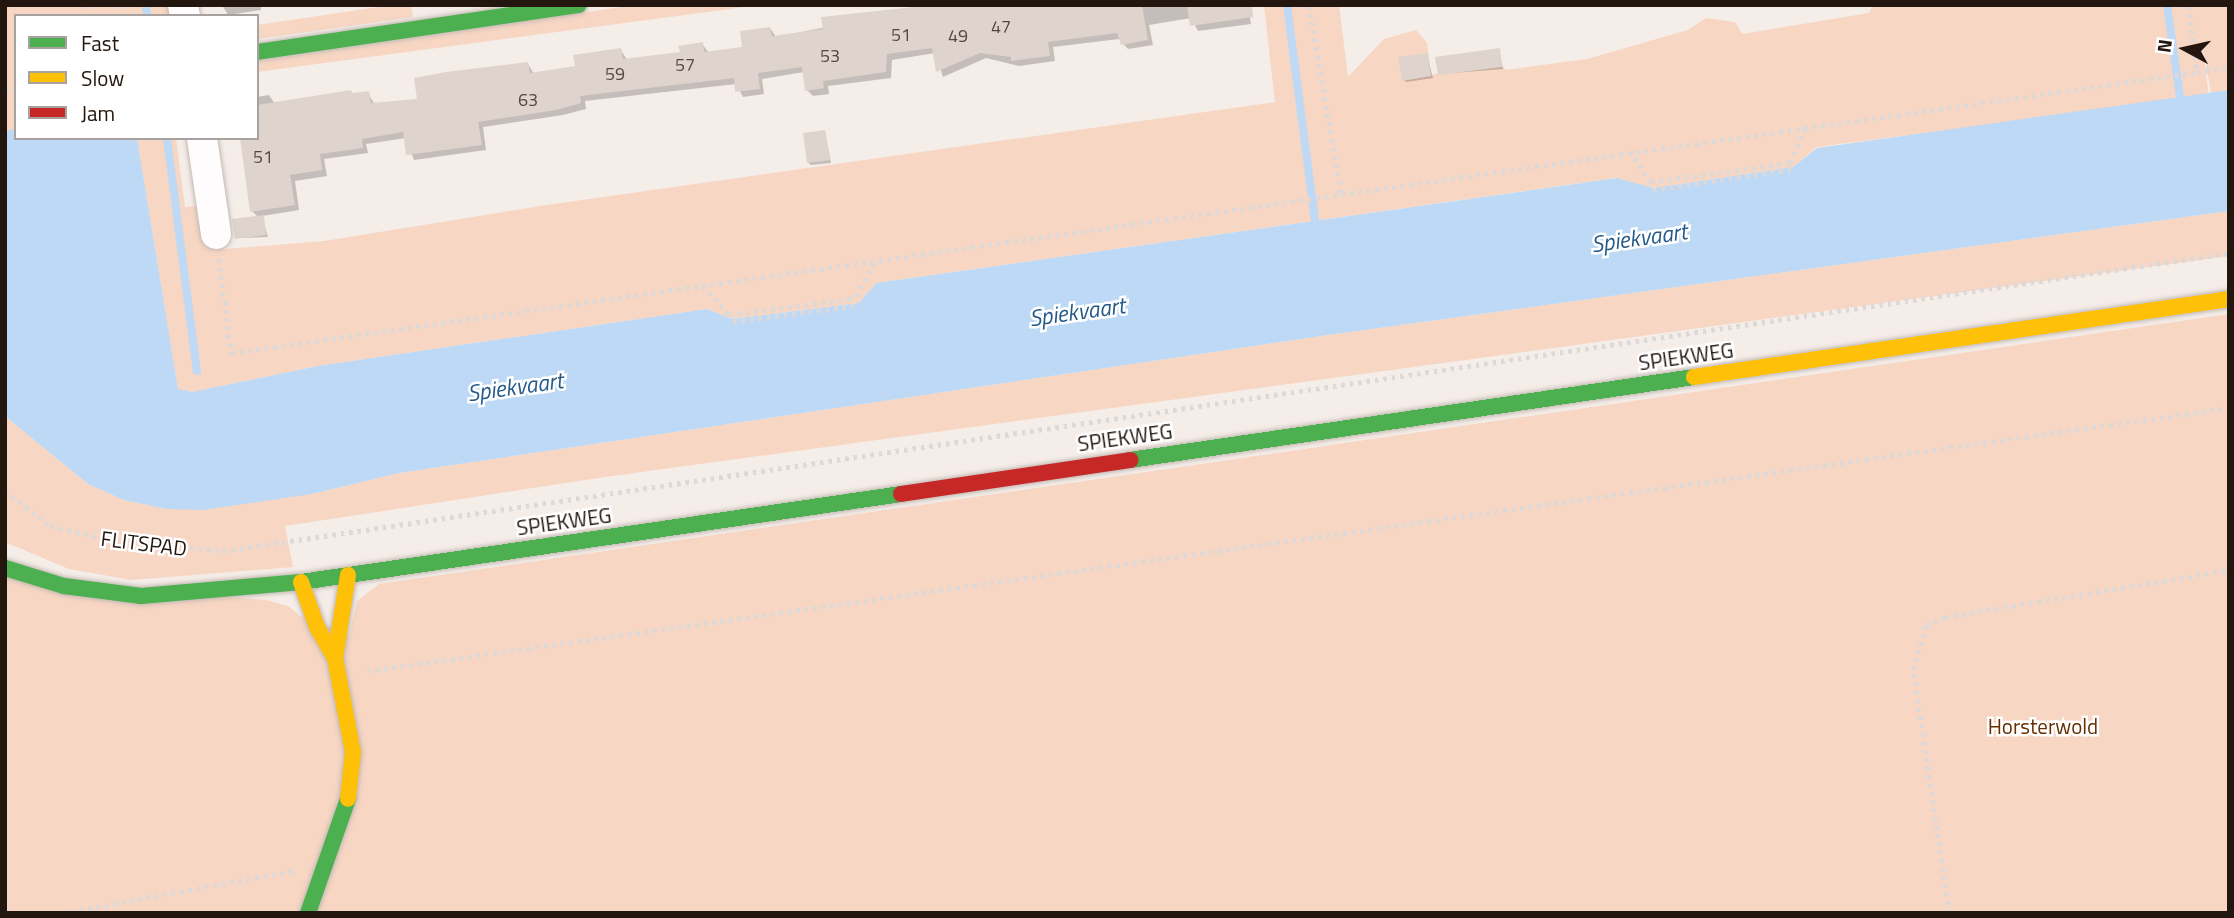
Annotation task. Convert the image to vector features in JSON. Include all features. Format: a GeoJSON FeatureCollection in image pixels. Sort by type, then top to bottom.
{"type":"FeatureCollection","features":[{"type":"Feature","properties":{"kind":"main road"},"geometry":{"type":"LineString","coordinates":[[259,52],[436,16],[579,5]]}},
{"type":"Feature","properties":{"kind":"main road","name":"SPIEKWEG"},"geometry":{"type":"LineString","coordinates":[[5,568],[64,586],[141,596],[301,582],[2229,299]]}},
{"type":"Feature","properties":{"kind":"main road","name":"SPIEKWEG"},"geometry":{"type":"LineString","coordinates":[[5,557],[28,575]]}},
{"type":"Feature","properties":{"kind":"main road"},"geometry":{"type":"LineString","coordinates":[[335,659],[348,575]]}},
{"type":"Feature","properties":{"kind":"main road"},"geometry":{"type":"LineString","coordinates":[[301,582],[317,627],[335,659],[352,736],[353,779],[341,829],[308,913]]}},
{"type":"Feature","properties":{"kind":"street"},"geometry":{"type":"LineString","coordinates":[[202,140],[216,234]]}},
{"type":"Feature","properties":{"kind":"path"},"geometry":{"type":"LineString","coordinates":[[1309,5],[1341,193]]}},
{"type":"Feature","properties":{"kind":"path"},"geometry":{"type":"LineString","coordinates":[[2189,5],[2197,72]]}},
{"type":"Feature","properties":{"kind":"path"},"geometry":{"type":"LineString","coordinates":[[216,234],[231,354],[1295,199],[2229,67]]}},
{"type":"Feature","properties":{"kind":"path"},"geometry":{"type":"LineString","coordinates":[[1630,151],[1651,181],[1790,163],[1806,126]]}},
{"type":"Feature","properties":{"kind":"path"},"geometry":{"type":"LineString","coordinates":[[1653,190],[1792,169]]}},
{"type":"Feature","properties":{"kind":"path","name":"SPIEKWEG"},"geometry":{"type":"LineString","coordinates":[[294,539],[2229,253]]}},
{"type":"Feature","properties":{"kind":"path"},"geometry":{"type":"LineString","coordinates":[[702,285],[730,315],[849,299],[856,296],[874,260]]}},
{"type":"Feature","properties":{"kind":"path"},"geometry":{"type":"LineString","coordinates":[[733,322],[858,305]]}},
{"type":"Feature","properties":{"kind":"path"},"geometry":{"type":"LineString","coordinates":[[339,675],[2229,408]]}},
{"type":"Feature","properties":{"kind":"path","name":"FLITSPAD"},"geometry":{"type":"LineString","coordinates":[[5,491],[51,526],[114,541],[223,551],[294,539]]}},
{"type":"Feature","properties":{"kind":"path"},"geometry":{"type":"LineString","coordinates":[[1949,913],[1913,670],[1926,625],[1945,617],[2229,570]]}},
{"type":"Feature","properties":{"kind":"path"},"geometry":{"type":"LineString","coordinates":[[63,913],[289,872],[324,870]]}},
{"type":"Feature","properties":{"kind":"green space"},"geometry":{"type":"Polygon","coordinates":[[[5,5],[177,5],[179,14],[14,14],[14,129],[5,131],[5,5]]]}},
{"type":"Feature","properties":{"kind":"green space"},"geometry":{"type":"Polygon","coordinates":[[[392,5],[411,5],[413,17],[259,39],[259,25],[392,5]]]}},
{"type":"Feature","properties":{"kind":"green space"},"geometry":{"type":"Polygon","coordinates":[[[635,5],[760,5],[259,72],[259,61],[635,5]]]}},
{"type":"Feature","properties":{"kind":"green space"},"geometry":{"type":"Polygon","coordinates":[[[1264,5],[1339,5],[1348,77],[1384,39],[1416,30],[1427,43],[1431,75],[1495,58],[1506,70],[1587,59],[1688,30],[1706,18],[1735,22],[1742,34],[1869,13],[1873,5],[2229,5],[2229,90],[2211,93],[2202,42],[2209,96],[1817,147],[1793,167],[1653,188],[1616,178],[876,283],[859,303],[732,319],[707,309],[318,366],[192,392],[178,390],[137,140],[176,140],[185,207],[206,205],[210,242],[225,249],[324,241],[547,205],[1275,102],[1264,5]]]}},
{"type":"Feature","properties":{"kind":"green space"},"geometry":{"type":"Polygon","coordinates":[[[2229,211],[2229,256],[605,477],[285,526],[293,567],[131,580],[69,569],[5,542],[5,416],[88,484],[124,500],[166,509],[312,494],[399,473],[1328,335],[2229,211]]]}},
{"type":"Feature","properties":{"kind":"green space","name":"Horsterwold"},"geometry":{"type":"Polygon","coordinates":[[[2229,314],[2229,913],[5,913],[5,578],[266,600],[288,606],[302,617],[349,635],[357,601],[379,584],[2229,314]]]}},
{"type":"Feature","properties":{"kind":"water","name":"Spiekvaart"},"geometry":{"type":"Polygon","coordinates":[[[2229,90],[2229,211],[1328,335],[399,473],[312,494],[203,510],[166,509],[124,500],[88,484],[5,416],[5,131],[14,129],[14,140],[137,140],[178,389],[192,392],[318,366],[707,309],[732,319],[859,303],[876,283],[1617,178],[1653,188],[1793,167],[1817,148],[2229,90]]]}},
{"type":"Feature","properties":{"kind":"building"},"geometry":{"type":"Polygon","coordinates":[[[932,5],[1142,5],[1148,40],[1121,45],[1117,33],[1048,42],[1050,56],[1011,61],[1011,57],[980,53],[936,72],[932,48],[887,54],[886,72],[823,81],[824,88],[805,91],[802,67],[758,73],[760,89],[735,92],[734,78],[580,96],[581,103],[556,110],[478,122],[482,145],[406,155],[403,132],[362,139],[363,148],[320,154],[322,170],[290,175],[295,205],[250,212],[240,140],[259,140],[259,105],[351,90],[352,93],[369,91],[371,103],[417,99],[414,78],[528,62],[530,73],[575,66],[573,55],[621,48],[623,59],[680,52],[678,46],[703,42],[704,52],[742,47],[740,31],[770,27],[772,36],[823,29],[821,17],[932,5]]]}},
{"type":"Feature","properties":{"kind":"building"},"geometry":{"type":"Polygon","coordinates":[[[1187,5],[1252,5],[1253,17],[1190,26],[1187,5]]]}},
{"type":"Feature","properties":{"kind":"building"},"geometry":{"type":"Polygon","coordinates":[[[1500,48],[1502,67],[1438,75],[1435,57],[1500,48]]]}},
{"type":"Feature","properties":{"kind":"building"},"geometry":{"type":"Polygon","coordinates":[[[1428,53],[1431,76],[1402,81],[1398,57],[1428,53]]]}},
{"type":"Feature","properties":{"kind":"building"},"geometry":{"type":"Polygon","coordinates":[[[825,130],[830,160],[807,163],[803,133],[825,130]]]}},
{"type":"Feature","properties":{"kind":"building"},"geometry":{"type":"Polygon","coordinates":[[[264,215],[266,235],[235,239],[232,219],[264,215]]]}},
{"type":"Feature","properties":{"kind":"waterway"},"geometry":{"type":"LineString","coordinates":[[146,5],[147,14]]}},
{"type":"Feature","properties":{"kind":"waterway"},"geometry":{"type":"LineString","coordinates":[[1287,5],[1315,222]]}},
{"type":"Feature","properties":{"kind":"waterway"},"geometry":{"type":"LineString","coordinates":[[2167,5],[2180,98]]}},
{"type":"Feature","properties":{"kind":"waterway"},"geometry":{"type":"LineString","coordinates":[[167,140],[197,371]]}},
{"type":"Feature","properties":{"kind":"traffic: fast"},"geometry":{"type":"LineString","coordinates":[[259,52],[579,5]]}},
{"type":"Feature","properties":{"kind":"traffic: fast"},"geometry":{"type":"LineString","coordinates":[[1130,460],[1694,377]]}},
{"type":"Feature","properties":{"kind":"traffic: fast"},"geometry":{"type":"LineString","coordinates":[[5,568],[64,586],[141,596],[301,582],[901,494]]}},
{"type":"Feature","properties":{"kind":"traffic: fast"},"geometry":{"type":"LineString","coordinates":[[308,913],[348,799]]}},
{"type":"Feature","properties":{"kind":"traffic: slow"},"geometry":{"type":"LineString","coordinates":[[1694,377],[2229,299]]}},
{"type":"Feature","properties":{"kind":"traffic: slow"},"geometry":{"type":"LineString","coordinates":[[335,658],[348,575]]}},
{"type":"Feature","properties":{"kind":"traffic: slow"},"geometry":{"type":"LineString","coordinates":[[301,582],[317,627],[335,658],[353,752],[348,799]]}},
{"type":"Feature","properties":{"kind":"traffic: jam"},"geometry":{"type":"LineString","coordinates":[[901,494],[1130,460]]}}]}
